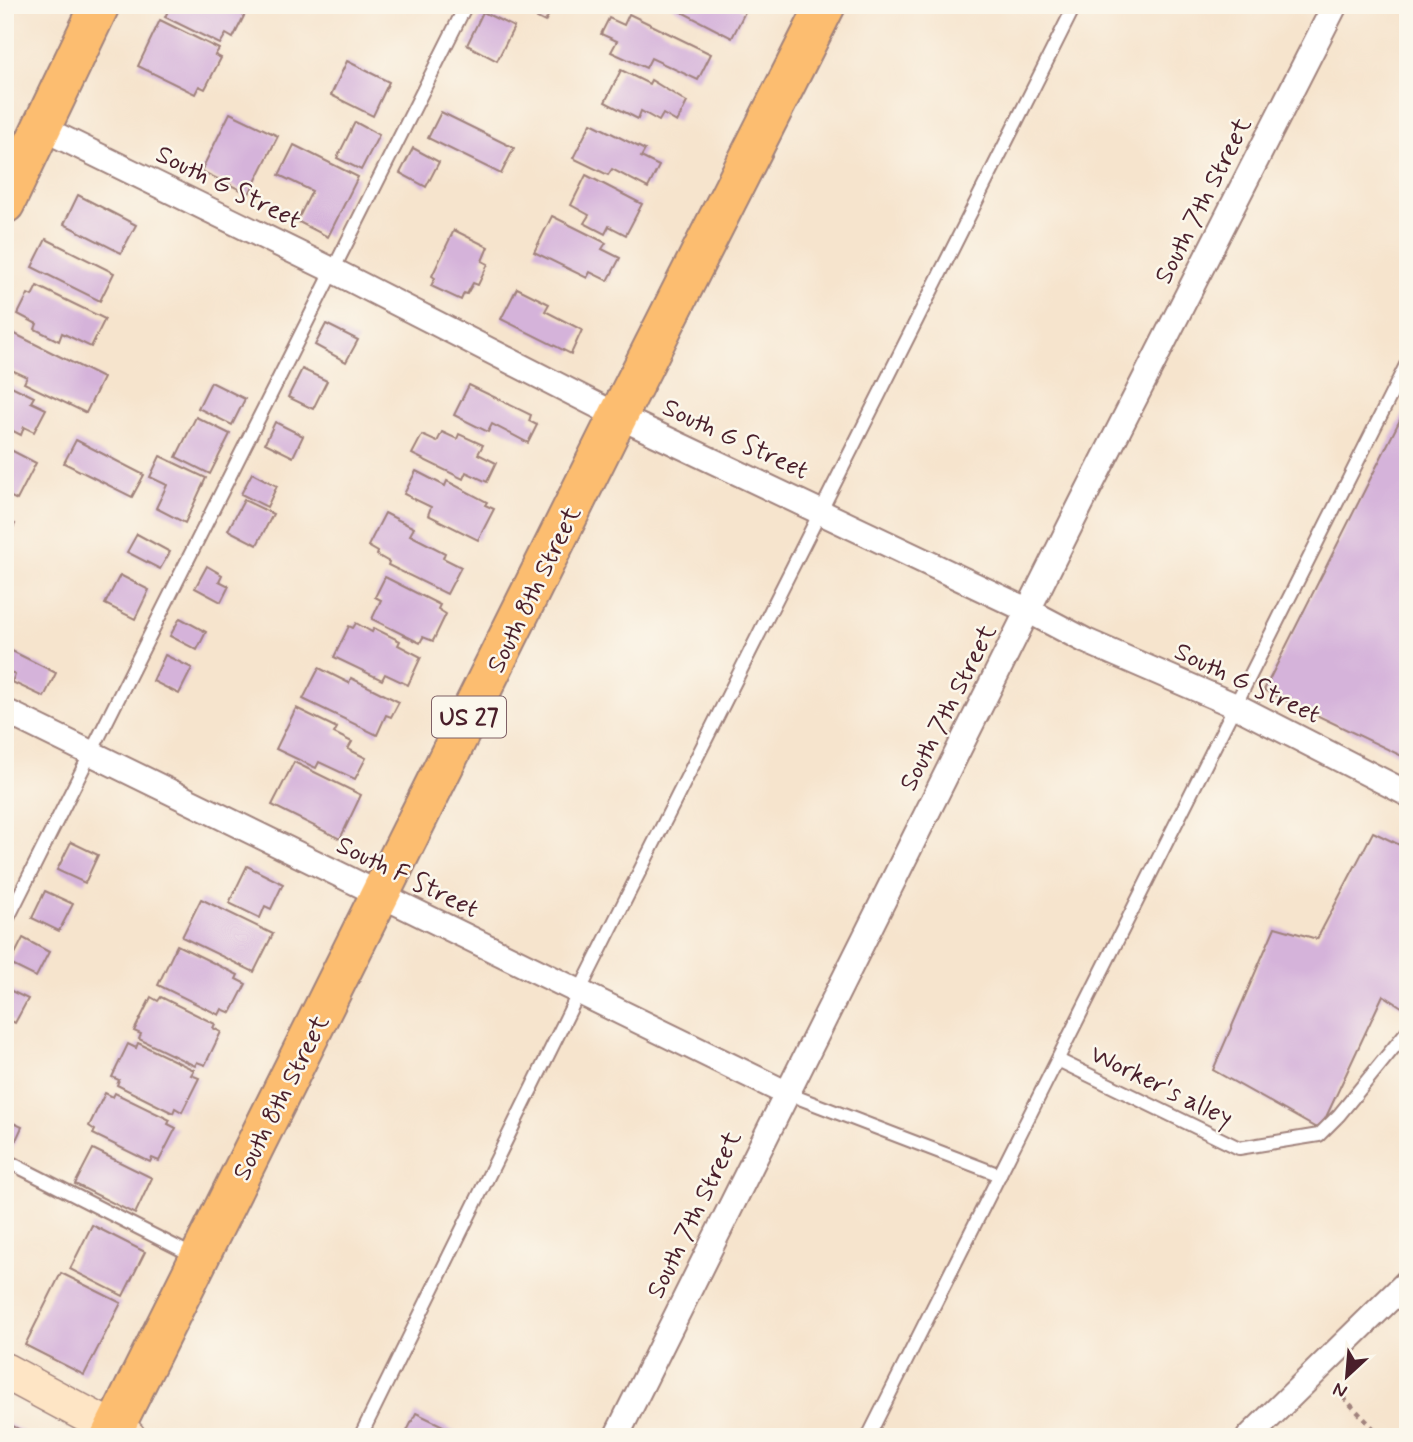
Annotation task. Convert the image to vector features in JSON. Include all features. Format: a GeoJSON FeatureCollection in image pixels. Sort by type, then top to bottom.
{"type":"FeatureCollection","features":[{"type":"Feature","properties":{"kind":"highway"},"geometry":{"type":"LineString","coordinates":[[5,204],[25,145],[100,5]]}},
{"type":"Feature","properties":{"kind":"highway","name":"South 8th Street"},"geometry":{"type":"LineString","coordinates":[[117,1434],[199,1259],[618,416],[826,5]]}},
{"type":"Feature","properties":{"kind":"street","name":"South 7th Street"},"geometry":{"type":"LineString","coordinates":[[616,1437],[1081,504],[1335,5]]}},
{"type":"Feature","properties":{"kind":"street","name":"South G Street"},"geometry":{"type":"LineString","coordinates":[[25,145],[334,271],[618,416],[1029,611],[1086,641],[1236,706],[1408,794]]}},
{"type":"Feature","properties":{"kind":"street","name":"South F Street"},"geometry":{"type":"LineString","coordinates":[[5,711],[786,1093]]}},
{"type":"Feature","properties":{"kind":"street"},"geometry":{"type":"LineString","coordinates":[[1249,1437],[1408,1280]]}},
{"type":"Feature","properties":{"kind":"street"},"geometry":{"type":"LineString","coordinates":[[5,1371],[117,1434]]}},
{"type":"Feature","properties":{"kind":"lane"},"geometry":{"type":"LineString","coordinates":[[5,924],[466,5]]}},
{"type":"Feature","properties":{"kind":"lane"},"geometry":{"type":"LineString","coordinates":[[360,1437],[579,992],[1075,5]]}},
{"type":"Feature","properties":{"kind":"lane"},"geometry":{"type":"LineString","coordinates":[[868,1437],[1408,361]]}},
{"type":"Feature","properties":{"kind":"lane","name":"Worker's alley"},"geometry":{"type":"LineString","coordinates":[[1058,1060],[1239,1148],[1319,1135],[1339,1115],[1408,1030]]}},
{"type":"Feature","properties":{"kind":"lane"},"geometry":{"type":"LineString","coordinates":[[786,1093],[1000,1175]]}},
{"type":"Feature","properties":{"kind":"lane"},"geometry":{"type":"LineString","coordinates":[[5,1160],[199,1259]]}},
{"type":"Feature","properties":{"kind":"path"},"geometry":{"type":"LineString","coordinates":[[1317,1370],[1381,1437]]}},
{"type":"Feature","properties":{"kind":"building"},"geometry":{"type":"Polygon","coordinates":[[[164,5],[241,5],[247,10],[233,38],[226,34],[220,44],[165,17],[168,11],[162,9],[164,5]]]}},
{"type":"Feature","properties":{"kind":"building"},"geometry":{"type":"Polygon","coordinates":[[[512,5],[554,5],[545,22],[512,5]]]}},
{"type":"Feature","properties":{"kind":"building"},"geometry":{"type":"Polygon","coordinates":[[[733,5],[745,12],[732,38],[672,7],[733,5]]]}},
{"type":"Feature","properties":{"kind":"building"},"geometry":{"type":"Polygon","coordinates":[[[483,12],[514,27],[497,61],[467,45],[483,12]]]}},
{"type":"Feature","properties":{"kind":"building"},"geometry":{"type":"Polygon","coordinates":[[[629,14],[711,54],[698,80],[651,58],[646,68],[611,52],[617,41],[601,34],[609,18],[624,25],[629,14]]]}},
{"type":"Feature","properties":{"kind":"building"},"geometry":{"type":"Polygon","coordinates":[[[160,20],[219,49],[215,55],[221,58],[205,89],[199,86],[195,94],[138,66],[160,20]]]}},
{"type":"Feature","properties":{"kind":"building"},"geometry":{"type":"Polygon","coordinates":[[[347,61],[389,82],[373,116],[331,95],[347,61]]]}},
{"type":"Feature","properties":{"kind":"building"},"geometry":{"type":"Polygon","coordinates":[[[621,70],[649,84],[651,80],[687,102],[677,122],[663,114],[659,121],[641,111],[638,119],[605,102],[621,70]]]}},
{"type":"Feature","properties":{"kind":"building"},"geometry":{"type":"Polygon","coordinates":[[[441,112],[514,148],[501,174],[428,138],[441,112]]]}},
{"type":"Feature","properties":{"kind":"building"},"geometry":{"type":"Polygon","coordinates":[[[230,113],[278,136],[249,194],[201,171],[230,113]]]}},
{"type":"Feature","properties":{"kind":"building"},"geometry":{"type":"Polygon","coordinates":[[[355,122],[379,135],[361,170],[337,158],[355,122]]]}},
{"type":"Feature","properties":{"kind":"building"},"geometry":{"type":"Polygon","coordinates":[[[591,123],[645,150],[641,157],[659,166],[648,188],[612,169],[608,175],[573,158],[591,123]]]}},
{"type":"Feature","properties":{"kind":"building"},"geometry":{"type":"Polygon","coordinates":[[[294,145],[358,177],[328,237],[297,221],[312,191],[279,175],[294,145]]]}},
{"type":"Feature","properties":{"kind":"building"},"geometry":{"type":"Polygon","coordinates":[[[413,148],[439,162],[426,187],[400,173],[413,148]]]}},
{"type":"Feature","properties":{"kind":"building"},"geometry":{"type":"Polygon","coordinates":[[[586,175],[642,204],[626,235],[609,226],[605,234],[584,223],[589,215],[571,205],[586,175]]]}},
{"type":"Feature","properties":{"kind":"building"},"geometry":{"type":"Polygon","coordinates":[[[78,195],[136,225],[121,253],[64,224],[78,195]]]}},
{"type":"Feature","properties":{"kind":"building"},"geometry":{"type":"Polygon","coordinates":[[[552,216],[606,243],[602,249],[620,258],[608,281],[590,272],[587,278],[534,252],[552,216]]]}},
{"type":"Feature","properties":{"kind":"building"},"geometry":{"type":"Polygon","coordinates":[[[454,230],[488,247],[482,261],[488,264],[478,285],[473,283],[461,300],[431,286],[435,278],[432,276],[454,230]]]}},
{"type":"Feature","properties":{"kind":"building"},"geometry":{"type":"Polygon","coordinates":[[[46,239],[114,273],[100,301],[32,267],[46,239]]]}},
{"type":"Feature","properties":{"kind":"building"},"geometry":{"type":"Polygon","coordinates":[[[37,286],[105,319],[91,347],[62,333],[59,341],[35,329],[37,324],[18,314],[28,294],[32,296],[37,286]]]}},
{"type":"Feature","properties":{"kind":"building"},"geometry":{"type":"Polygon","coordinates":[[[517,288],[549,304],[545,311],[582,330],[571,354],[501,319],[517,288]]]}},
{"type":"Feature","properties":{"kind":"building"},"geometry":{"type":"Polygon","coordinates":[[[326,324],[358,340],[346,362],[315,345],[326,324]]]}},
{"type":"Feature","properties":{"kind":"building"},"geometry":{"type":"Polygon","coordinates":[[[9,331],[103,378],[86,413],[24,383],[27,377],[5,367],[5,336],[9,331]]]}},
{"type":"Feature","properties":{"kind":"building"},"geometry":{"type":"Polygon","coordinates":[[[302,369],[327,381],[313,409],[288,397],[302,369]]]}},
{"type":"Feature","properties":{"kind":"building"},"geometry":{"type":"Polygon","coordinates":[[[211,382],[245,399],[232,425],[198,408],[211,382]]]}},
{"type":"Feature","properties":{"kind":"building"},"geometry":{"type":"Polygon","coordinates":[[[5,383],[34,397],[31,402],[46,409],[34,432],[24,427],[21,435],[5,427],[5,383]]]}},
{"type":"Feature","properties":{"kind":"building"},"geometry":{"type":"Polygon","coordinates":[[[469,385],[531,415],[529,421],[537,425],[528,443],[492,424],[488,432],[454,415],[469,385]]]}},
{"type":"Feature","properties":{"kind":"building"},"geometry":{"type":"Polygon","coordinates":[[[1408,404],[1408,759],[1264,690],[1408,404]]]}},
{"type":"Feature","properties":{"kind":"building"},"geometry":{"type":"Polygon","coordinates":[[[196,417],[230,434],[210,474],[176,457],[196,417]]]}},
{"type":"Feature","properties":{"kind":"building"},"geometry":{"type":"Polygon","coordinates":[[[275,422],[303,436],[293,457],[265,443],[275,422]]]}},
{"type":"Feature","properties":{"kind":"building"},"geometry":{"type":"Polygon","coordinates":[[[442,432],[457,439],[459,434],[483,445],[478,454],[496,463],[487,482],[466,472],[463,479],[412,454],[422,435],[437,442],[442,432]]]}},
{"type":"Feature","properties":{"kind":"building"},"geometry":{"type":"Polygon","coordinates":[[[76,440],[144,475],[132,497],[64,463],[76,440]]]}},
{"type":"Feature","properties":{"kind":"building"},"geometry":{"type":"Polygon","coordinates":[[[5,447],[36,463],[17,500],[5,494],[5,447]]]}},
{"type":"Feature","properties":{"kind":"building"},"geometry":{"type":"Polygon","coordinates":[[[160,456],[206,478],[185,523],[156,508],[167,485],[150,477],[160,456]]]}},
{"type":"Feature","properties":{"kind":"building"},"geometry":{"type":"Polygon","coordinates":[[[416,471],[445,486],[447,481],[487,502],[485,505],[494,509],[478,540],[428,515],[431,507],[404,494],[416,471]]]}},
{"type":"Feature","properties":{"kind":"building"},"geometry":{"type":"Polygon","coordinates":[[[252,473],[277,486],[267,507],[241,494],[252,473]]]}},
{"type":"Feature","properties":{"kind":"building"},"geometry":{"type":"Polygon","coordinates":[[[244,500],[273,514],[257,545],[228,530],[244,500]]]}},
{"type":"Feature","properties":{"kind":"building"},"geometry":{"type":"Polygon","coordinates":[[[385,513],[414,528],[410,535],[445,553],[443,558],[461,567],[447,594],[388,565],[389,562],[368,546],[385,513]]]}},
{"type":"Feature","properties":{"kind":"building"},"geometry":{"type":"Polygon","coordinates":[[[5,519],[15,524],[5,543],[5,519]]]}},
{"type":"Feature","properties":{"kind":"building"},"geometry":{"type":"Polygon","coordinates":[[[137,534],[170,552],[160,569],[127,552],[137,534]]]}},
{"type":"Feature","properties":{"kind":"building"},"geometry":{"type":"Polygon","coordinates":[[[207,566],[222,575],[219,581],[229,586],[221,602],[195,588],[207,566]]]}},
{"type":"Feature","properties":{"kind":"building"},"geometry":{"type":"Polygon","coordinates":[[[120,575],[149,590],[135,619],[105,604],[120,575]]]}},
{"type":"Feature","properties":{"kind":"building"},"geometry":{"type":"Polygon","coordinates":[[[385,577],[440,605],[438,609],[446,614],[433,641],[423,637],[420,643],[372,619],[381,600],[375,597],[385,577]]]}},
{"type":"Feature","properties":{"kind":"building"},"geometry":{"type":"Polygon","coordinates":[[[180,618],[206,632],[197,650],[170,636],[180,618]]]}},
{"type":"Feature","properties":{"kind":"building"},"geometry":{"type":"Polygon","coordinates":[[[356,623],[372,632],[374,628],[400,641],[398,645],[421,657],[408,685],[385,674],[382,680],[334,657],[349,626],[353,628],[356,623]]]}},
{"type":"Feature","properties":{"kind":"building"},"geometry":{"type":"Polygon","coordinates":[[[10,650],[56,673],[44,697],[12,682],[15,674],[5,669],[5,660],[10,650]]]}},
{"type":"Feature","properties":{"kind":"building"},"geometry":{"type":"Polygon","coordinates":[[[165,655],[192,668],[179,694],[153,681],[165,655]]]}},
{"type":"Feature","properties":{"kind":"building"},"geometry":{"type":"Polygon","coordinates":[[[319,668],[349,683],[351,678],[399,702],[391,717],[386,715],[377,735],[303,699],[319,668]]]}},
{"type":"Feature","properties":{"kind":"building"},"geometry":{"type":"Polygon","coordinates":[[[296,708],[337,728],[334,733],[352,742],[348,749],[366,758],[355,779],[319,762],[316,768],[276,749],[296,708]]]}},
{"type":"Feature","properties":{"kind":"building"},"geometry":{"type":"Polygon","coordinates":[[[294,762],[361,795],[340,839],[272,805],[294,762]]]}},
{"type":"Feature","properties":{"kind":"building"},"geometry":{"type":"Polygon","coordinates":[[[1373,832],[1408,849],[1408,1011],[1383,995],[1320,1130],[1213,1070],[1275,927],[1317,939],[1373,832]]]}},
{"type":"Feature","properties":{"kind":"building"},"geometry":{"type":"Polygon","coordinates":[[[71,842],[98,855],[85,883],[57,870],[71,842]]]}},
{"type":"Feature","properties":{"kind":"building"},"geometry":{"type":"Polygon","coordinates":[[[247,866],[283,884],[271,909],[265,906],[260,918],[229,903],[247,866]]]}},
{"type":"Feature","properties":{"kind":"building"},"geometry":{"type":"Polygon","coordinates":[[[45,891],[73,904],[59,931],[32,918],[45,891]]]}},
{"type":"Feature","properties":{"kind":"building"},"geometry":{"type":"Polygon","coordinates":[[[201,899],[273,934],[254,972],[182,937],[201,899]]]}},
{"type":"Feature","properties":{"kind":"building"},"geometry":{"type":"Polygon","coordinates":[[[23,938],[49,952],[36,977],[10,964],[23,938]]]}},
{"type":"Feature","properties":{"kind":"building"},"geometry":{"type":"Polygon","coordinates":[[[177,945],[238,975],[236,979],[246,984],[231,1013],[222,1009],[219,1015],[158,985],[177,945]]]}},
{"type":"Feature","properties":{"kind":"building"},"geometry":{"type":"Polygon","coordinates":[[[5,988],[28,999],[15,1023],[5,1018],[5,988]]]}},
{"type":"Feature","properties":{"kind":"building"},"geometry":{"type":"Polygon","coordinates":[[[151,997],[158,1001],[161,997],[215,1024],[213,1028],[221,1032],[205,1065],[197,1062],[195,1066],[139,1039],[141,1034],[134,1031],[151,997]]]}},
{"type":"Feature","properties":{"kind":"building"},"geometry":{"type":"Polygon","coordinates":[[[138,1043],[194,1070],[191,1075],[199,1078],[182,1112],[175,1108],[173,1113],[117,1085],[119,1080],[112,1077],[128,1044],[136,1048],[138,1043]]]}},
{"type":"Feature","properties":{"kind":"building"},"geometry":{"type":"Polygon","coordinates":[[[105,1093],[113,1097],[115,1093],[170,1120],[168,1124],[176,1128],[159,1161],[152,1158],[150,1162],[93,1134],[95,1130],[89,1126],[105,1093]]]}},
{"type":"Feature","properties":{"kind":"building"},"geometry":{"type":"Polygon","coordinates":[[[5,1119],[22,1127],[11,1151],[5,1148],[5,1119]]]}},
{"type":"Feature","properties":{"kind":"building"},"geometry":{"type":"Polygon","coordinates":[[[93,1149],[152,1178],[135,1214],[75,1184],[93,1149]]]}},
{"type":"Feature","properties":{"kind":"building"},"geometry":{"type":"Polygon","coordinates":[[[92,1225],[145,1252],[123,1296],[70,1269],[92,1225]]]}},
{"type":"Feature","properties":{"kind":"building"},"geometry":{"type":"Polygon","coordinates":[[[61,1273],[121,1303],[84,1375],[25,1345],[61,1273]]]}},
{"type":"Feature","properties":{"kind":"building"},"geometry":{"type":"Polygon","coordinates":[[[416,1413],[466,1437],[404,1437],[416,1413]]]}},
{"type":"Feature","properties":{"kind":"building"},"geometry":{"type":"Polygon","coordinates":[[[5,1422],[34,1437],[5,1437],[5,1422]]]}}]}
